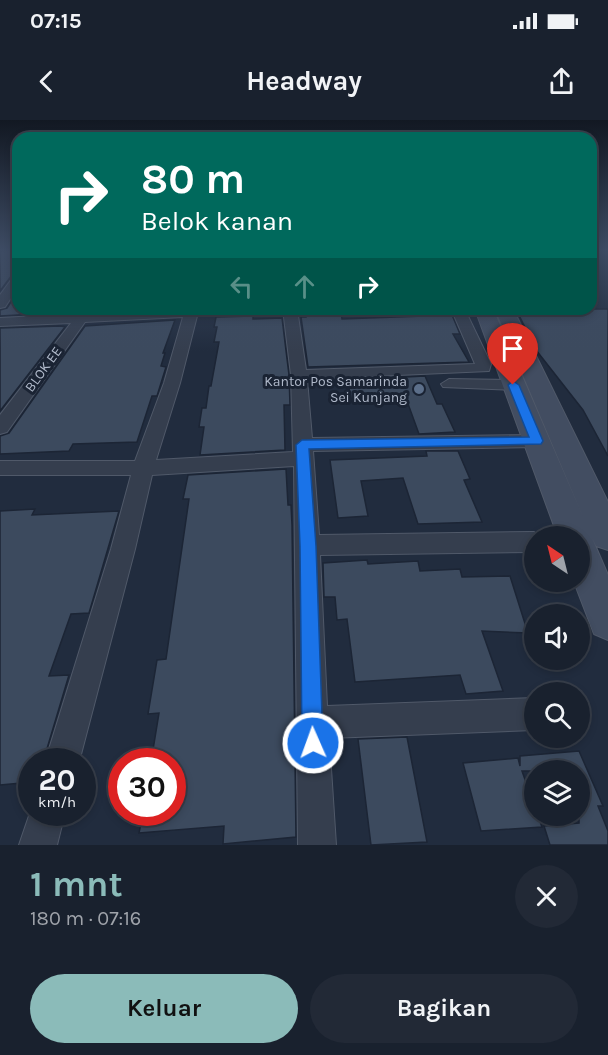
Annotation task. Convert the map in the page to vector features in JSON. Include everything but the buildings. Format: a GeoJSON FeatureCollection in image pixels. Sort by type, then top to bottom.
{"type":"FeatureCollection","features":[{"type":"Feature","properties":{"kind":"main road"},"geometry":{"type":"LineString","coordinates":[[496,315],[513,385],[571,526]]}},
{"type":"Feature","properties":{"kind":"main road"},"geometry":{"type":"LineString","coordinates":[[497,315],[608,536]]}},
{"type":"Feature","properties":{"kind":"main road"},"geometry":{"type":"LineString","coordinates":[[590,575],[608,621]]}},
{"type":"Feature","properties":{"kind":"street"},"geometry":{"type":"LineString","coordinates":[[0,304],[11,283]]}},
{"type":"Feature","properties":{"kind":"street"},"geometry":{"type":"LineString","coordinates":[[0,322],[65,315]]}},
{"type":"Feature","properties":{"kind":"street","name":"BLOK EE"},"geometry":{"type":"LineString","coordinates":[[0,428],[82,315]]}},
{"type":"Feature","properties":{"kind":"street"},"geometry":{"type":"LineString","coordinates":[[66,748],[123,549],[143,468],[172,382],[191,315]]}},
{"type":"Feature","properties":{"kind":"street"},"geometry":{"type":"LineString","coordinates":[[291,315],[299,375],[308,546],[317,845]]}},
{"type":"Feature","properties":{"kind":"street"},"geometry":{"type":"LineString","coordinates":[[299,375],[483,368],[461,315]]}},
{"type":"Feature","properties":{"kind":"street"},"geometry":{"type":"LineString","coordinates":[[442,384],[513,385]]}},
{"type":"Feature","properties":{"kind":"street"},"geometry":{"type":"LineString","coordinates":[[0,468],[143,468],[303,451],[536,441]]}},
{"type":"Feature","properties":{"kind":"street"},"geometry":{"type":"LineString","coordinates":[[308,546],[524,542]]}},
{"type":"Feature","properties":{"kind":"street"},"geometry":{"type":"LineString","coordinates":[[312,723],[524,714]]}},
{"type":"Feature","properties":{"kind":"street"},"geometry":{"type":"LineString","coordinates":[[38,845],[43,826]]}},
{"type":"Feature","properties":{"kind":"place","name":"Kantor Pos Samarinda Sei Kunjang"},"geometry":{"type":"Point","coordinates":[419,389]}},
{"type":"Feature","properties":{"kind":"route"},"geometry":{"type":"LineString","coordinates":[[313,743],[308,629],[308,546],[302,445],[536,441],[513,385]]}}]}
